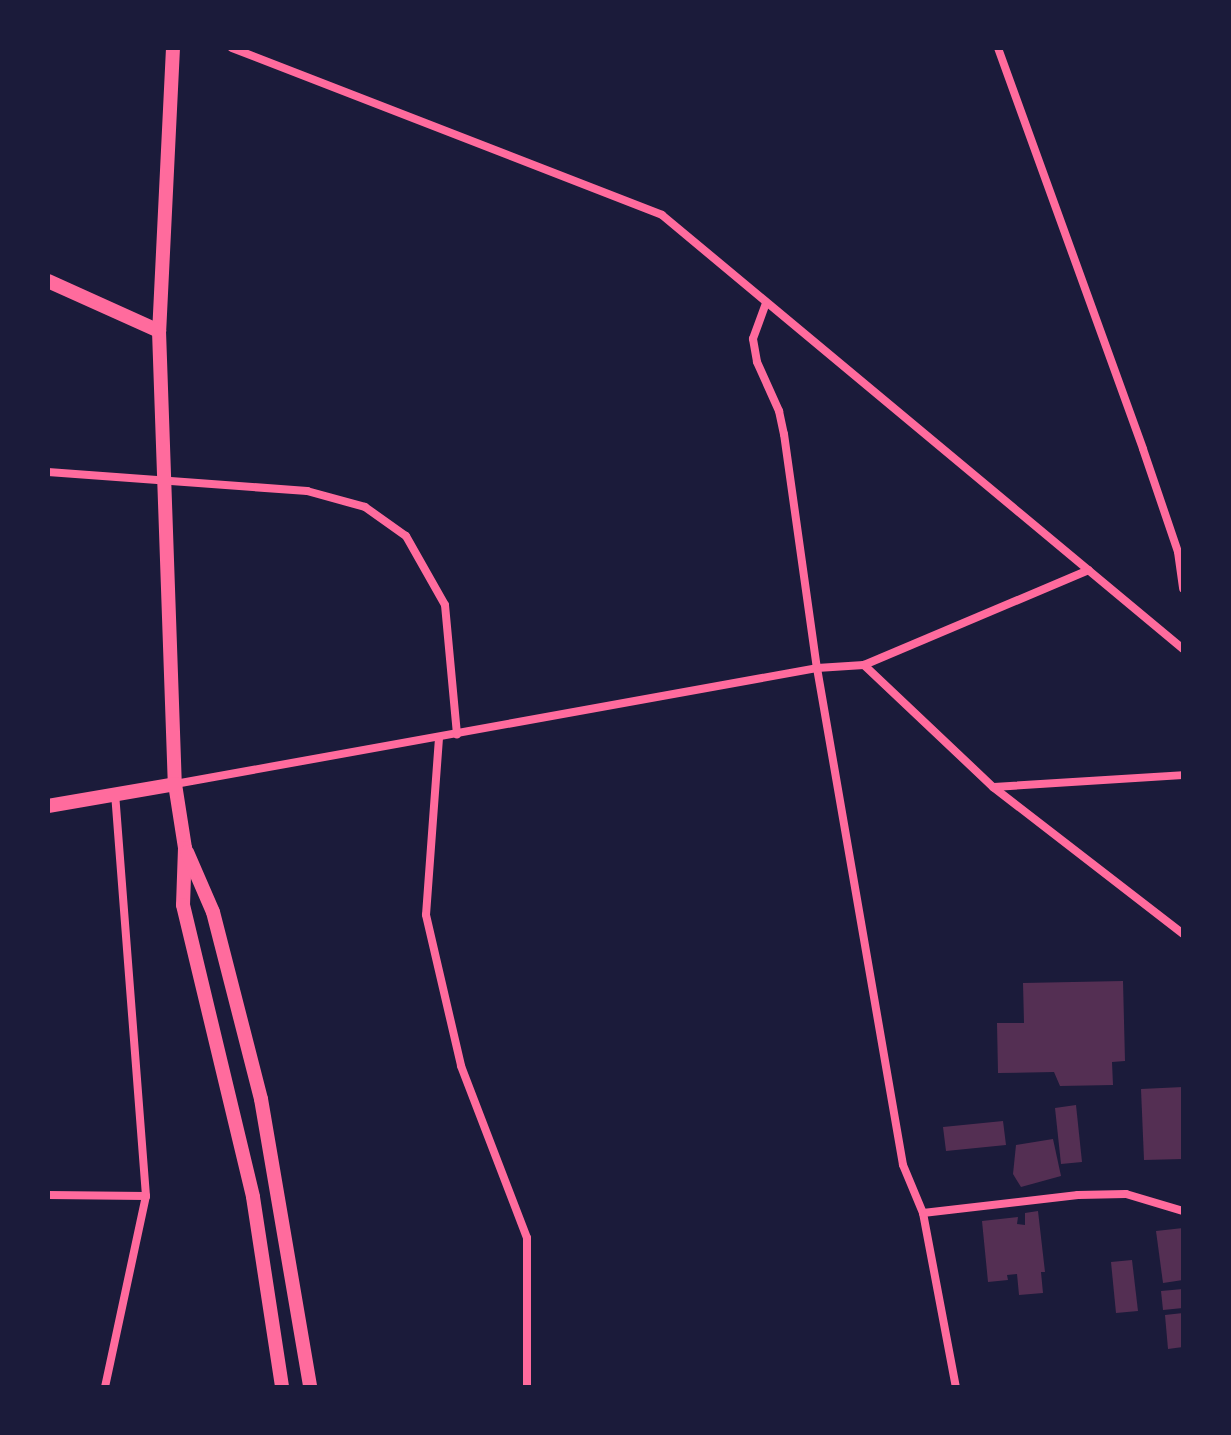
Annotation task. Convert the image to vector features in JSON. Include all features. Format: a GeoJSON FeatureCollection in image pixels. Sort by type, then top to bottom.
{"type":"FeatureCollection","features":[{"type":"Feature","properties":{"kind":"street"},"geometry":{"type":"LineString","coordinates":[[173,48],[159,331],[175,784],[185,848],[183,905],[253,1197],[282,1387]]}},
{"type":"Feature","properties":{"kind":"street"},"geometry":{"type":"LineString","coordinates":[[232,48],[662,215],[1183,649]]}},
{"type":"Feature","properties":{"kind":"street"},"geometry":{"type":"LineString","coordinates":[[998,48],[1143,449],[1178,552],[1183,589]]}},
{"type":"Feature","properties":{"kind":"street"},"geometry":{"type":"LineString","coordinates":[[48,281],[159,331]]}},
{"type":"Feature","properties":{"kind":"street"},"geometry":{"type":"LineString","coordinates":[[766,303],[753,339],[757,362],[779,411],[784,434],[817,668],[903,1165],[923,1213],[956,1387]]}},
{"type":"Feature","properties":{"kind":"street"},"geometry":{"type":"LineString","coordinates":[[48,472],[307,491],[365,507],[406,536],[445,605],[457,734]]}},
{"type":"Feature","properties":{"kind":"street"},"geometry":{"type":"LineString","coordinates":[[48,806],[817,668],[864,665],[1089,570]]}},
{"type":"Feature","properties":{"kind":"street"},"geometry":{"type":"LineString","coordinates":[[864,665],[993,787],[1183,934]]}},
{"type":"Feature","properties":{"kind":"street"},"geometry":{"type":"LineString","coordinates":[[439,738],[426,915],[461,1066],[527,1238],[527,1387]]}},
{"type":"Feature","properties":{"kind":"street"},"geometry":{"type":"LineString","coordinates":[[993,787],[1183,775]]}},
{"type":"Feature","properties":{"kind":"street"},"geometry":{"type":"LineString","coordinates":[[105,1387],[146,1196],[115,796]]}},
{"type":"Feature","properties":{"kind":"street"},"geometry":{"type":"LineString","coordinates":[[185,848],[213,912],[261,1099],[310,1387]]}},
{"type":"Feature","properties":{"kind":"street"},"geometry":{"type":"LineString","coordinates":[[923,1213],[1102,1194],[1126,1194],[1183,1211]]}},
{"type":"Feature","properties":{"kind":"street"},"geometry":{"type":"LineString","coordinates":[[48,1195],[146,1196]]}},
{"type":"Feature","properties":{"kind":"building"},"geometry":{"type":"Polygon","coordinates":[[[1123,981],[1125,1061],[1112,1062],[1113,1085],[1060,1086],[1054,1072],[998,1073],[997,1023],[1024,1023],[1023,983],[1123,981]]]}},
{"type":"Feature","properties":{"kind":"building"},"geometry":{"type":"Polygon","coordinates":[[[1183,1087],[1183,1159],[1144,1160],[1141,1089],[1183,1087]]]}},
{"type":"Feature","properties":{"kind":"building"},"geometry":{"type":"Polygon","coordinates":[[[1076,1105],[1082,1162],[1061,1164],[1055,1108],[1076,1105]]]}},
{"type":"Feature","properties":{"kind":"building"},"geometry":{"type":"Polygon","coordinates":[[[1003,1121],[1006,1145],[946,1151],[943,1127],[1003,1121]]]}},
{"type":"Feature","properties":{"kind":"building"},"geometry":{"type":"Polygon","coordinates":[[[1053,1139],[1061,1176],[1021,1187],[1013,1174],[1016,1145],[1053,1139]]]}},
{"type":"Feature","properties":{"kind":"building"},"geometry":{"type":"Polygon","coordinates":[[[1038,1211],[1045,1272],[1041,1272],[1043,1293],[1019,1295],[1017,1274],[1007,1275],[1008,1280],[988,1282],[982,1221],[1018,1217],[1017,1224],[1025,1225],[1025,1213],[1038,1211]]]}},
{"type":"Feature","properties":{"kind":"building"},"geometry":{"type":"Polygon","coordinates":[[[1183,1228],[1183,1280],[1163,1283],[1156,1231],[1183,1228]]]}},
{"type":"Feature","properties":{"kind":"building"},"geometry":{"type":"Polygon","coordinates":[[[1132,1260],[1138,1311],[1116,1313],[1111,1262],[1132,1260]]]}},
{"type":"Feature","properties":{"kind":"building"},"geometry":{"type":"Polygon","coordinates":[[[1183,1289],[1183,1308],[1163,1310],[1161,1291],[1183,1289]]]}},
{"type":"Feature","properties":{"kind":"building"},"geometry":{"type":"Polygon","coordinates":[[[1183,1313],[1183,1347],[1168,1349],[1165,1315],[1183,1313]]]}}]}
